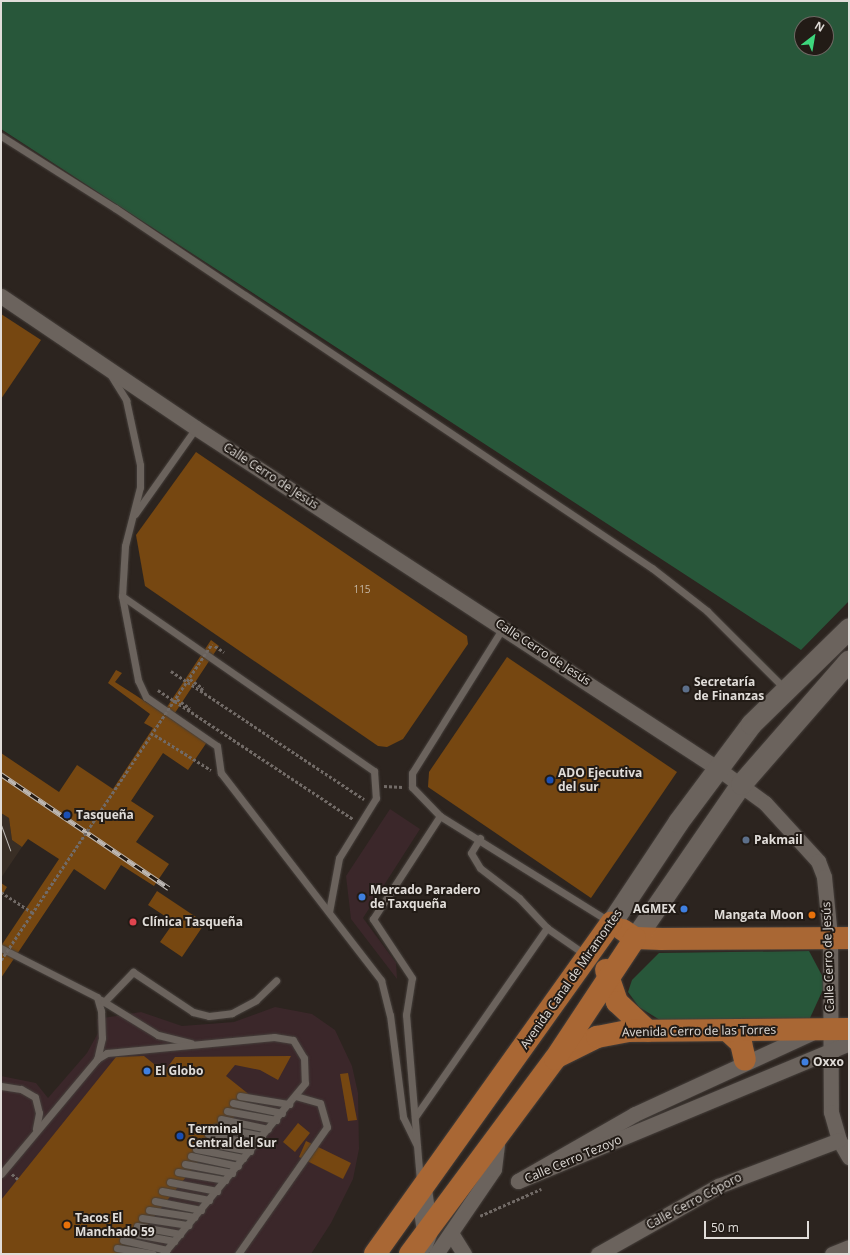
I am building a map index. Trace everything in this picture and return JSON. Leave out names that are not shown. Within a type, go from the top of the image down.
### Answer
[{"type":"main road","name":"Avenida Canal de Miramontes","points":[[375,1254],[588,956],[717,768],[784,688],[849,628]]},
{"type":"main road","points":[[849,640],[824,665],[822,674],[826,685],[836,690],[849,681]]},
{"type":"main road","points":[[410,1254],[554,1059],[741,784],[849,660]]},
{"type":"main road","points":[[648,1031],[623,1010],[608,980],[605,958],[611,923],[635,938],[843,936]]},
{"type":"main road","name":"Avenida Cerro de las Torres","points":[[554,1059],[610,1033],[648,1031],[833,1029]]},
{"type":"main road","points":[[728,1031],[741,1043],[745,1060]]},
{"type":"main road","points":[[418,1254],[427,1231],[421,1188]]},
{"type":"street","name":"Calle Cerro de Jesús","points":[[1,296],[196,428],[504,626],[741,784],[765,803],[818,861],[843,936],[833,1029],[831,1112],[839,1140],[849,1157]]},
{"type":"street","name":"Calle Cerro Tezoyo","points":[[833,1029],[745,1060],[635,1114],[518,1181],[849,1043]]},
{"type":"street","points":[[436,1254],[494,1169],[499,1134]]},
{"type":"street","name":"Calle Cerro Cóporo","points":[[598,1254],[718,1186],[839,1140]]},
{"type":"street","points":[[450,1233],[464,1254]]},
{"type":"street","points":[[832,1254],[849,1247]]},
{"type":"lane","points":[[1,136],[115,208],[652,568],[707,611],[784,688]]},
{"type":"lane","points":[[104,366],[126,400],[138,445],[140,487],[125,546],[122,596],[131,654],[146,697],[217,746],[221,773],[381,980],[390,1015],[403,1117],[417,1146]]},
{"type":"lane","points":[[132,518],[196,428]]},
{"type":"lane","points":[[122,596],[374,771],[376,798],[339,858],[329,912]]},
{"type":"lane","points":[[504,626],[412,773],[412,787],[440,816],[480,838],[611,923]]},
{"type":"lane","points":[[421,1188],[406,1015],[412,978],[373,919],[440,816]]},
{"type":"lane","points":[[480,838],[471,853],[480,868],[519,898],[547,928],[588,956]]},
{"type":"lane","points":[[415,1117],[547,928]]},
{"type":"lane","points":[[1,948],[97,997],[158,1035],[199,1045]]},
{"type":"lane","points":[[104,1002],[133,972],[193,1012],[209,1016],[232,1013],[256,1000],[276,981]]},
{"type":"lane","points":[[1,1174],[36,1130],[97,1059],[102,1038],[97,997]]},
{"type":"lane","points":[[97,1059],[122,1049],[199,1045],[274,1037],[293,1040],[301,1048],[306,1071],[305,1083],[296,1096],[165,1252],[123,1240]]},
{"type":"lane","points":[[1,1086],[21,1089],[35,1097],[39,1113],[36,1130]]},
{"type":"lane","points":[[240,1096],[289,1104]]},
{"type":"lane","points":[[238,1254],[327,1127],[320,1103],[296,1096]]},
{"type":"lane","points":[[233,1103],[282,1113]]},
{"type":"lane","points":[[227,1111],[276,1120]]},
{"type":"lane","points":[[221,1119],[268,1128]]},
{"type":"lane","points":[[216,1127],[262,1136]]},
{"type":"lane","points":[[208,1134],[256,1144]]},
{"type":"lane","points":[[202,1142],[250,1151]]},
{"type":"lane","points":[[196,1149],[243,1158]]},
{"type":"lane","points":[[191,1156],[238,1166]]},
{"type":"lane","points":[[185,1164],[232,1173]]},
{"type":"lane","points":[[178,1172],[226,1180]]},
{"type":"lane","points":[[170,1182],[217,1191]]},
{"type":"lane","points":[[162,1191],[209,1200]]},
{"type":"lane","points":[[155,1201],[201,1210]]},
{"type":"lane","points":[[150,1210],[194,1217]]},
{"type":"lane","points":[[142,1218],[188,1225]]},
{"type":"lane","points":[[137,1226],[180,1234]]},
{"type":"lane","points":[[130,1233],[174,1241]]},
{"type":"lane","points":[[117,1248],[153,1254]]},
{"type":"path","points":[[1,960],[155,734],[212,644],[219,649]]},
{"type":"path","points":[[171,671],[372,805]]},
{"type":"path","points":[[190,679],[203,688],[201,691]]},
{"type":"path","points":[[158,690],[360,824]]},
{"type":"path","points":[[178,699],[190,708],[188,711]]},
{"type":"path","points":[[155,734],[201,766]]},
{"type":"path","points":[[1,892],[34,913]]},
{"type":"shaded area","name":"Mercado Paradero de Taxqueña","points":[[390,809],[420,829],[363,918],[396,963],[397,979],[351,919],[346,876]]},
{"type":"shaded area","points":[[1,813],[9,818],[12,840],[22,847],[1,878]]},
{"type":"shaded area","name":"Terminal Central del Sur","points":[[275,1007],[312,1014],[335,1030],[352,1066],[358,1093],[359,1149],[353,1179],[331,1223],[311,1254],[1,1254],[1,1076],[36,1083],[48,1098],[87,1053],[98,1033],[97,1019],[141,1012],[182,1026],[234,1022]]},
{"type":"green space","points":[[1,1],[849,1],[849,601],[801,650],[1,129]]},
{"type":"green space","points":[[809,951],[826,983],[810,1018],[660,1020],[639,1007],[628,992],[632,980],[659,953]]},
{"type":"building","points":[[1,314],[41,340],[1,399]]},
{"type":"building","points":[[196,452],[467,636],[468,644],[403,739],[387,747],[378,746],[145,586],[136,535]]},
{"type":"building","points":[[211,640],[219,646],[171,719],[207,742],[188,770],[163,753],[131,801],[154,816],[136,842],[169,864],[154,886],[121,865],[105,890],[74,869],[1,978],[1,946],[59,859],[28,839],[22,847],[12,840],[9,818],[1,813],[1,753],[59,792],[77,765],[113,789],[153,728],[144,723],[150,714],[108,683],[116,670],[122,673],[115,682],[163,713]]},
{"type":"building","name":"ADO Ejecutiva del sur","points":[[507,657],[677,772],[591,898],[428,787],[429,772]]},
{"type":"building","points":[[1,883],[7,887],[1,897]]},
{"type":"building","points":[[157,891],[205,923],[182,957],[160,942],[174,922],[148,905]]},
{"type":"building","points":[[144,1056],[164,1072],[175,1057],[291,1056],[278,1080],[260,1070],[235,1065],[226,1076],[251,1096],[124,1254],[1,1254],[1,1200],[116,1057]]},
{"type":"building","points":[[348,1073],[357,1120],[348,1121],[340,1074]]},
{"type":"building","points":[[298,1123],[310,1133],[295,1152],[283,1142]]},
{"type":"building","points":[[306,1141],[351,1163],[343,1179],[299,1157]]},
{"type":"tram line","points":[[1,825],[10,850]]},
{"type":"railway","points":[[1,774],[169,888]]},
{"type":"place","name":"Secretaría de Finanzas","points":[[686,689]]},
{"type":"place","name":"ADO Ejecutiva del sur","points":[[550,780]]},
{"type":"place","name":"Tasqueña","points":[[67,815]]},
{"type":"place","name":"Pakmail","points":[[746,840]]},
{"type":"place","name":"Mercado Paradero de Taxqueña","points":[[362,897]]},
{"type":"place","name":"AGMEX","points":[[684,909]]},
{"type":"place","name":"Mangata Moon","points":[[812,915]]},
{"type":"place","name":"Clínica Tasqueña","points":[[133,922]]},
{"type":"place","name":"Oxxo","points":[[805,1062]]},
{"type":"place","name":"El Globo","points":[[147,1071]]},
{"type":"place","name":"Terminal Central del Sur","points":[[180,1136]]},
{"type":"place","name":"Tacos El Manchado 59","points":[[67,1225]]}]
